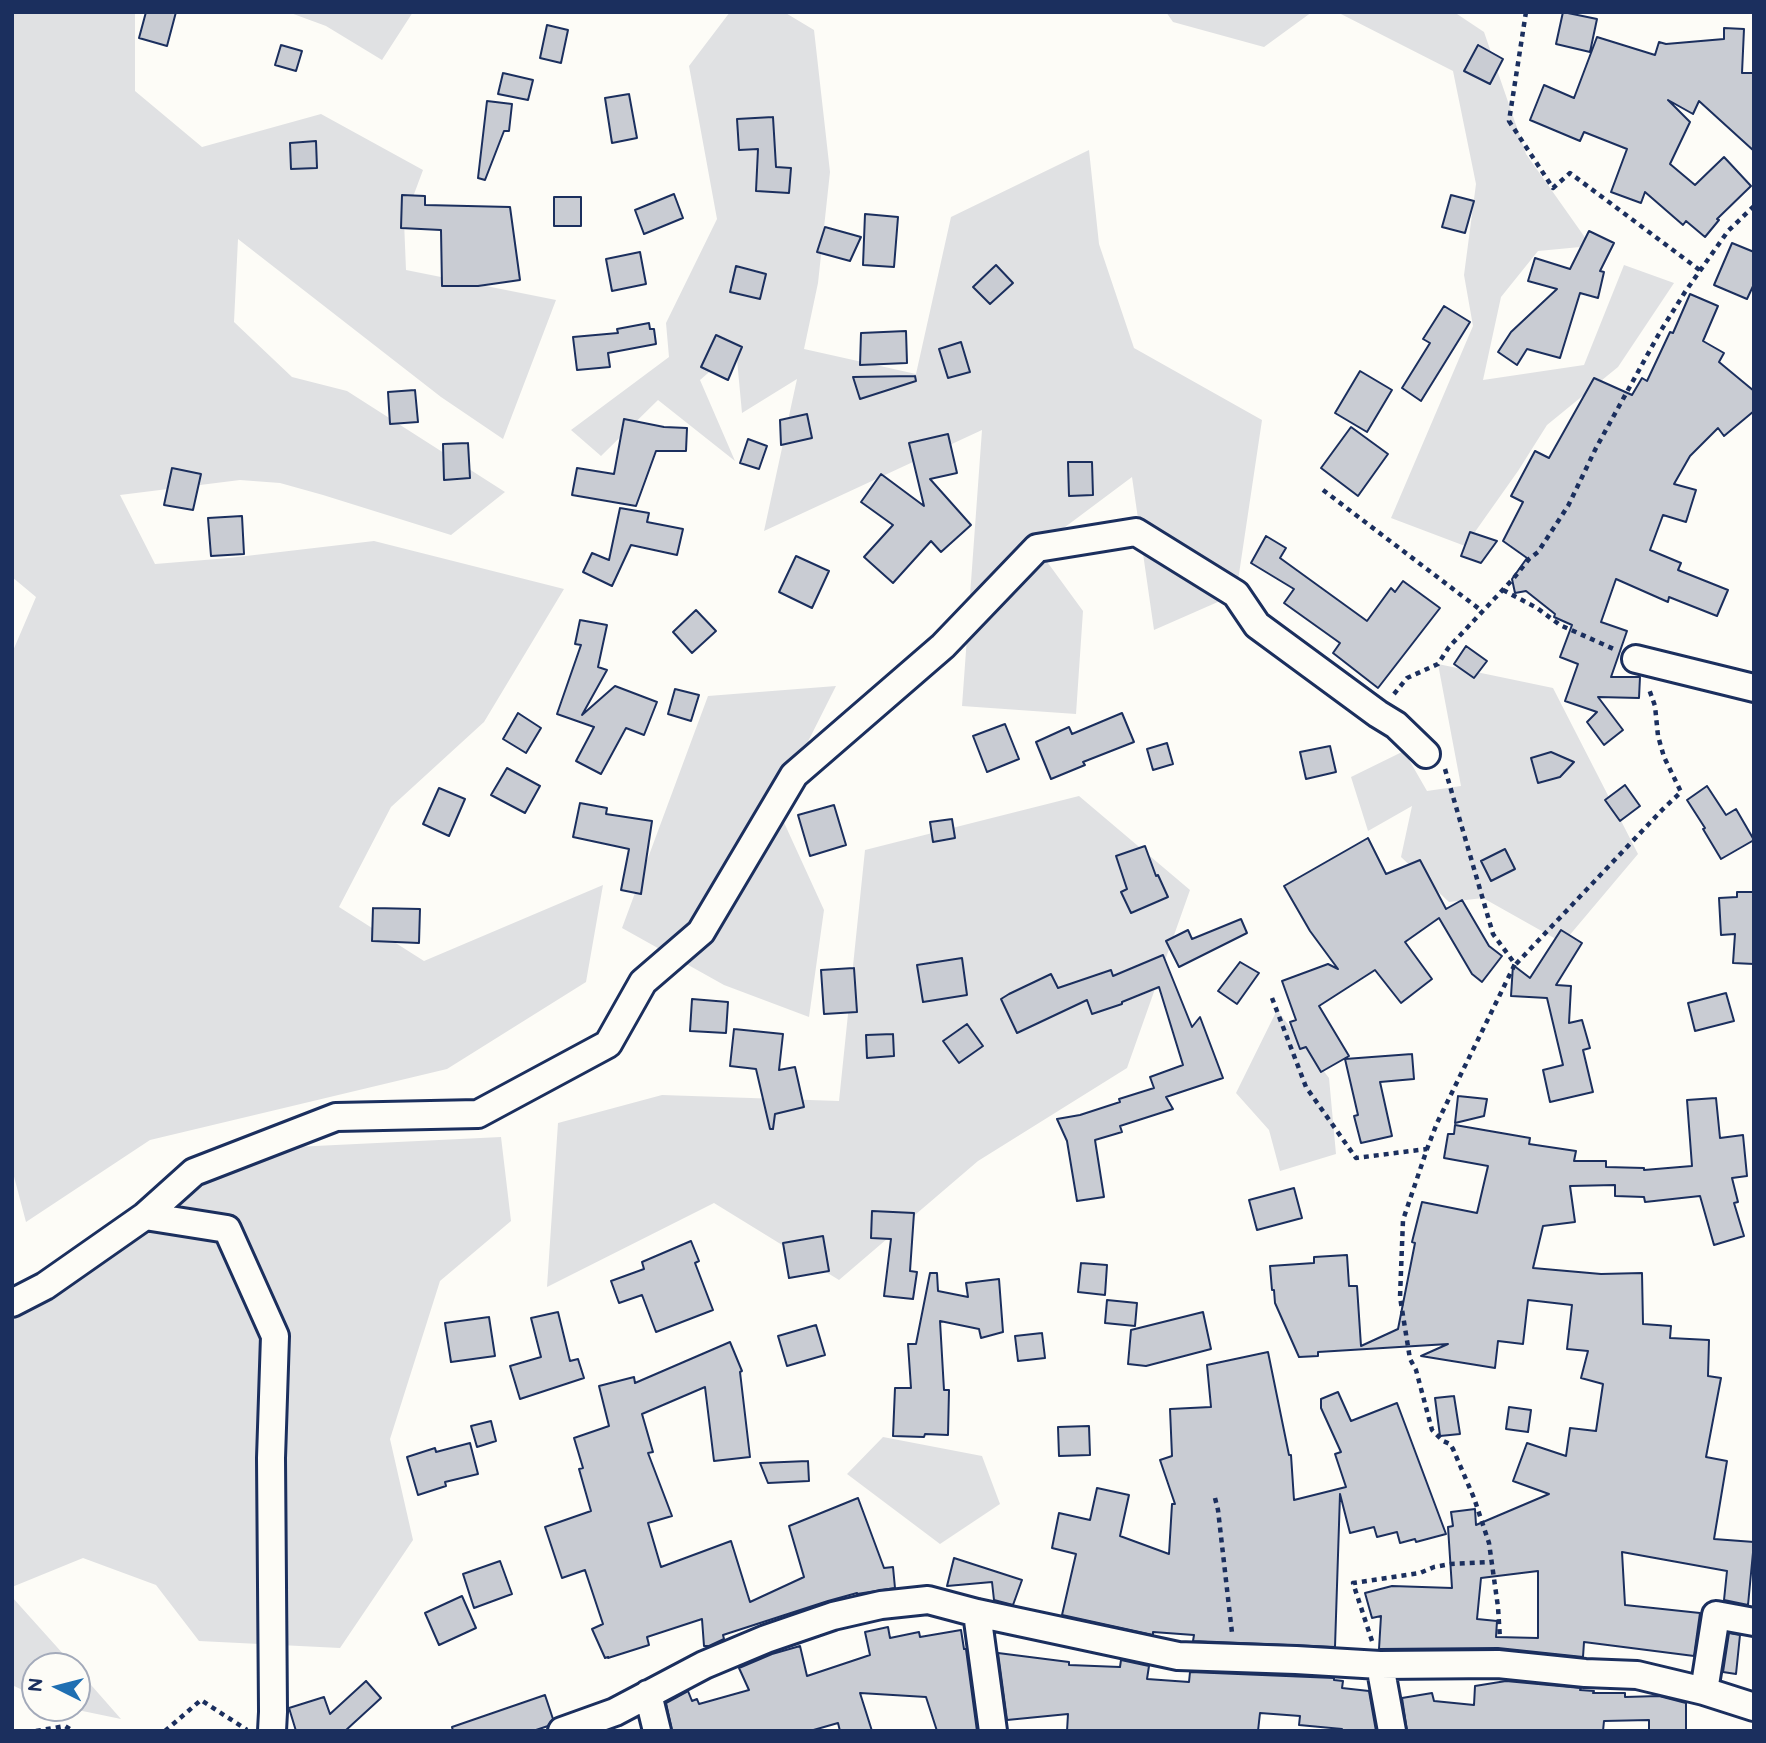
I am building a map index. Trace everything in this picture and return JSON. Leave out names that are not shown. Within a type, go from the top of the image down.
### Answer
[{"type":"street","points":[[12,1303],[45,1286],[145,1216],[194,1172],[336,1117],[478,1114],[608,1044],[643,982],[701,932],[794,775],[943,646],[1037,548],[1136,532],[1236,594],[1256,625],[1396,725],[1426,754]]},
{"type":"street","points":[[1636,659],[1754,688]]},
{"type":"street","points":[[145,1216],[228,1229],[275,1336],[271,1458],[272,1731]]},
{"type":"street","points":[[562,1731],[614,1721],[648,1694],[716,1659],[766,1639],[833,1616],[881,1605],[929,1601],[977,1614],[1178,1656],[1380,1665],[1498,1664],[1585,1673],[1637,1675],[1704,1691],[1754,1707]]},
{"type":"street","points":[[977,1614],[993,1731]]},
{"type":"street","points":[[1704,1691],[1716,1615],[1754,1622]]},
{"type":"street","points":[[1380,1665],[1392,1731]]},
{"type":"street","points":[[648,1694],[657,1731]]},
{"type":"path","points":[[1525,12],[1509,121],[1553,188],[1570,173],[1701,271]]},
{"type":"path","points":[[1378,714],[1407,678],[1438,664],[1449,647],[1538,552],[1568,506],[1596,448],[1660,332],[1728,231],[1754,206]]},
{"type":"path","points":[[1323,490],[1482,611]]},
{"type":"path","points":[[1498,1664],[1500,1632],[1489,1543],[1453,1449],[1432,1430],[1416,1370],[1410,1359],[1400,1297],[1404,1220],[1437,1123],[1515,964],[1681,792],[1664,757],[1658,736],[1655,706],[1636,659],[1560,625],[1503,590]]},
{"type":"path","points":[[1426,754],[1444,765],[1493,934],[1515,964]]},
{"type":"path","points":[[1272,998],[1306,1087],[1356,1158],[1427,1149]]},
{"type":"path","points":[[1215,1498],[1234,1658]]},
{"type":"path","points":[[1380,1665],[1353,1583],[1419,1573],[1451,1564],[1492,1562]]},
{"type":"path","points":[[166,1731],[201,1700],[247,1731]]},
{"type":"path","points":[[36,1731],[65,1726],[73,1731]]},
{"type":"shaded area","points":[[12,12],[135,12],[135,91],[202,147],[321,114],[423,170],[404,221],[406,270],[556,300],[503,439],[441,397],[238,239],[234,322],[292,377],[347,391],[505,492],[451,535],[280,483],[240,480],[120,495],[155,564],[374,541],[564,589],[484,722],[391,807],[339,907],[424,961],[603,885],[586,982],[447,1069],[150,1140],[26,1222],[12,1169],[12,653],[36,597],[12,577]]},
{"type":"shaded area","points":[[288,12],[413,12],[382,60],[326,26]]},
{"type":"shaded area","points":[[730,12],[784,12],[814,30],[830,172],[818,283],[804,349],[916,374],[951,217],[1089,150],[1099,244],[1134,348],[1262,420],[1236,594],[1154,630],[1132,477],[1037,548],[1083,611],[1076,714],[962,706],[982,430],[764,531],[797,379],[742,413],[736,349],[700,380],[735,461],[658,400],[601,456],[571,430],[669,357],[666,323],[717,219],[689,66]]},
{"type":"shaded area","points":[[1166,12],[1312,12],[1264,47],[1173,22]]},
{"type":"shaded area","points":[[1337,12],[1454,12],[1484,32],[1526,154],[1591,246],[1538,251],[1501,297],[1483,380],[1584,365],[1624,265],[1674,283],[1618,367],[1547,425],[1465,546],[1391,518],[1473,326],[1464,275],[1476,184],[1453,71]]},
{"type":"shaded area","points":[[1438,664],[1553,688],[1638,854],[1563,943],[1483,898],[1449,902],[1401,857],[1412,806],[1368,831],[1351,777],[1404,751],[1427,791],[1461,786]]},
{"type":"shaded area","points":[[836,686],[776,805],[824,910],[809,1017],[724,985],[622,928],[708,696]]},
{"type":"shaded area","points":[[1079,796],[1190,890],[1127,1068],[978,1161],[839,1280],[714,1203],[547,1287],[558,1123],[662,1095],[839,1101],[865,850]]},
{"type":"shaded area","points":[[1277,1010],[1329,1078],[1336,1154],[1280,1171],[1269,1130],[1236,1093]]},
{"type":"shaded area","points":[[501,1137],[511,1221],[440,1281],[390,1439],[413,1540],[340,1648],[199,1641],[156,1585],[83,1558],[12,1587],[12,1320],[46,1302],[253,1149]]},
{"type":"shaded area","points":[[883,1437],[982,1456],[1000,1504],[940,1544],[847,1474]]},
{"type":"shaded area","points":[[12,1597],[61,1652],[21,1652],[21,1689],[12,1685]]},
{"type":"shaded area","points":[[91,1685],[121,1719],[91,1713]]},
{"type":"building","points":[[146,12],[176,12],[167,46],[139,38]]},
{"type":"building","points":[[1563,12],[1597,19],[1590,52],[1556,44]]},
{"type":"building","points":[[547,25],[568,30],[561,63],[540,58]]},
{"type":"building","points":[[1724,28],[1744,29],[1742,73],[1754,73],[1754,151],[1699,101],[1693,114],[1668,100],[1690,122],[1670,164],[1695,185],[1724,157],[1751,186],[1717,219],[1719,220],[1705,237],[1686,221],[1683,225],[1645,192],[1641,203],[1611,192],[1627,149],[1584,132],[1580,141],[1530,120],[1544,85],[1574,98],[1597,37],[1655,55],[1659,42],[1666,44],[1724,39]]},
{"type":"building","points":[[281,45],[302,51],[296,71],[275,65]]},
{"type":"building","points":[[1478,45],[1503,59],[1490,84],[1464,71]]},
{"type":"building","points":[[503,73],[533,80],[528,100],[498,94]]},
{"type":"building","points":[[629,94],[637,138],[612,143],[605,98]]},
{"type":"building","points":[[487,101],[512,104],[509,131],[504,131],[485,180],[478,178]]},
{"type":"building","points":[[773,117],[776,167],[791,168],[789,193],[756,191],[758,149],[739,150],[737,119]]},
{"type":"building","points":[[316,141],[317,168],[291,169],[290,143]]},
{"type":"building","points":[[674,194],[683,218],[644,234],[635,210]]},
{"type":"building","points":[[402,195],[425,196],[425,205],[510,207],[520,280],[478,286],[442,286],[441,230],[401,228]]},
{"type":"building","points":[[1451,195],[1474,201],[1465,233],[1442,227]]},
{"type":"building","points":[[554,197],[581,197],[581,226],[554,226]]},
{"type":"building","points":[[865,214],[898,217],[894,267],[863,265]]},
{"type":"building","points":[[825,227],[861,237],[850,261],[817,252]]},
{"type":"building","points":[[1589,231],[1614,243],[1600,271],[1604,272],[1598,298],[1580,293],[1560,358],[1527,349],[1517,365],[1498,352],[1511,332],[1557,289],[1528,281],[1535,258],[1570,269]]},
{"type":"building","points":[[1732,243],[1754,252],[1754,284],[1747,299],[1714,285]]},
{"type":"building","points":[[640,252],[646,284],[612,291],[606,259]]},
{"type":"building","points":[[996,265],[1013,283],[990,304],[973,287]]},
{"type":"building","points":[[736,266],[766,274],[760,299],[730,292]]},
{"type":"building","points":[[1690,294],[1718,306],[1703,341],[1724,353],[1719,362],[1754,391],[1754,411],[1724,436],[1718,428],[1690,456],[1674,484],[1696,490],[1686,522],[1663,515],[1650,550],[1681,563],[1678,570],[1728,590],[1717,616],[1669,597],[1668,602],[1616,579],[1601,622],[1627,631],[1611,677],[1640,677],[1639,698],[1598,697],[1623,730],[1604,745],[1587,722],[1597,712],[1565,701],[1578,664],[1560,657],[1572,625],[1554,617],[1555,614],[1526,591],[1515,593],[1512,579],[1527,558],[1503,541],[1523,502],[1511,496],[1535,451],[1549,458],[1594,378],[1632,395],[1642,378],[1647,381]]},
{"type":"building","points":[[1444,306],[1470,322],[1421,401],[1402,388],[1430,343],[1423,339]]},
{"type":"building","points":[[649,323],[650,329],[654,329],[656,344],[608,353],[610,367],[577,370],[573,337],[618,333],[617,329]]},
{"type":"building","points":[[906,331],[907,363],[860,365],[861,333]]},
{"type":"building","points":[[716,335],[742,347],[728,380],[701,367]]},
{"type":"building","points":[[961,342],[970,372],[948,378],[939,349]]},
{"type":"building","points":[[1360,371],[1392,390],[1367,432],[1335,413]]},
{"type":"building","points":[[915,376],[916,381],[860,399],[853,377]]},
{"type":"building","points":[[415,390],[418,422],[390,424],[388,392]]},
{"type":"building","points":[[807,414],[812,438],[781,445],[780,420]]},
{"type":"building","points":[[624,419],[664,427],[687,428],[686,451],[656,451],[636,506],[572,495],[577,468],[614,474]]},
{"type":"building","points":[[1351,427],[1388,454],[1358,496],[1321,468]]},
{"type":"building","points":[[948,434],[957,473],[930,479],[971,525],[941,552],[931,541],[893,583],[864,557],[893,525],[861,502],[881,474],[924,506],[909,443]]},
{"type":"building","points":[[748,439],[767,446],[759,469],[740,463]]},
{"type":"building","points":[[468,443],[470,478],[444,480],[443,444]]},
{"type":"building","points":[[1068,462],[1092,462],[1093,495],[1069,496]]},
{"type":"building","points":[[172,468],[201,474],[193,510],[164,505]]},
{"type":"building","points":[[620,508],[649,513],[647,522],[683,529],[677,555],[631,545],[612,586],[583,572],[592,553],[609,560]]},
{"type":"building","points":[[242,516],[244,554],[211,556],[208,518]]},
{"type":"building","points":[[1470,532],[1497,541],[1481,563],[1461,556]]},
{"type":"building","points":[[1266,536],[1286,548],[1280,558],[1367,621],[1391,588],[1395,592],[1403,581],[1440,608],[1378,688],[1333,653],[1340,643],[1284,603],[1294,589],[1251,563]]},
{"type":"building","points":[[796,556],[829,571],[812,608],[779,592]]},
{"type":"building","points":[[696,610],[716,631],[692,653],[673,632]]},
{"type":"building","points":[[580,620],[607,625],[598,667],[607,670],[582,715],[615,686],[657,702],[644,735],[626,728],[601,774],[576,761],[594,727],[557,714],[581,645],[575,644]]},
{"type":"building","points":[[1466,646],[1487,661],[1474,678],[1454,664]]},
{"type":"building","points":[[675,689],[699,695],[691,721],[668,714]]},
{"type":"building","points":[[518,713],[541,728],[526,753],[503,739]]},
{"type":"building","points":[[1122,713],[1134,742],[1083,762],[1085,765],[1051,779],[1036,742],[1069,727],[1072,734]]},
{"type":"building","points":[[1005,724],[1019,759],[987,772],[973,736]]},
{"type":"building","points":[[1167,743],[1173,764],[1153,770],[1147,749]]},
{"type":"building","points":[[1330,746],[1336,772],[1306,779],[1300,752]]},
{"type":"building","points":[[1551,752],[1574,762],[1560,777],[1538,783],[1531,758]]},
{"type":"building","points":[[507,768],[540,786],[525,813],[491,795]]},
{"type":"building","points":[[1625,785],[1640,806],[1620,821],[1605,800]]},
{"type":"building","points":[[1707,786],[1726,815],[1736,809],[1754,840],[1721,859],[1687,800]]},
{"type":"building","points":[[439,788],[465,799],[449,836],[423,824]]},
{"type":"building","points":[[580,803],[607,808],[606,814],[652,821],[641,894],[621,890],[629,849],[573,837]]},
{"type":"building","points":[[834,805],[846,845],[810,856],[798,815]]},
{"type":"building","points":[[952,819],[955,838],[933,842],[930,822]]},
{"type":"building","points":[[1368,838],[1386,874],[1420,860],[1446,909],[1462,900],[1489,946],[1502,956],[1482,982],[1472,974],[1439,918],[1405,942],[1432,979],[1401,1003],[1375,970],[1319,1006],[1349,1056],[1321,1072],[1306,1047],[1300,1049],[1290,1022],[1296,1020],[1282,981],[1328,964],[1338,969],[1310,931],[1284,886]]},
{"type":"building","points":[[1145,846],[1156,876],[1158,875],[1168,897],[1131,913],[1121,892],[1127,889],[1116,856]]},
{"type":"building","points":[[1505,849],[1515,869],[1491,881],[1481,861]]},
{"type":"building","points":[[1737,892],[1754,892],[1754,964],[1733,963],[1735,934],[1721,935],[1719,898],[1737,897]]},
{"type":"building","points":[[373,908],[420,909],[419,943],[372,941]]},
{"type":"building","points":[[1241,919],[1247,933],[1179,967],[1166,941],[1188,930],[1192,939]]},
{"type":"building","points":[[1561,930],[1582,943],[1556,985],[1571,986],[1569,1023],[1582,1020],[1590,1048],[1583,1050],[1593,1092],[1550,1102],[1543,1070],[1563,1065],[1547,998],[1511,996],[1513,965],[1530,978]]},
{"type":"building","points":[[1163,955],[1192,1027],[1200,1017],[1223,1078],[1166,1097],[1173,1109],[1120,1126],[1122,1132],[1095,1140],[1104,1197],[1077,1201],[1067,1141],[1057,1119],[1080,1115],[1154,1088],[1150,1077],[1183,1065],[1159,987],[1092,1014],[1087,1000],[1017,1033],[1001,999],[1051,974],[1058,988],[1111,970],[1113,976]]},
{"type":"building","points":[[962,958],[967,995],[923,1002],[917,965]]},
{"type":"building","points":[[1240,962],[1259,973],[1237,1004],[1218,991]]},
{"type":"building","points":[[854,968],[857,1012],[824,1014],[821,970]]},
{"type":"building","points":[[1726,993],[1734,1021],[1695,1031],[1688,1003]]},
{"type":"building","points":[[692,999],[728,1002],[726,1033],[690,1031]]},
{"type":"building","points":[[967,1024],[983,1046],[959,1063],[943,1041]]},
{"type":"building","points":[[734,1029],[783,1034],[779,1070],[795,1067],[804,1107],[775,1114],[773,1129],[770,1129],[756,1069],[730,1066]]},
{"type":"building","points":[[893,1034],[894,1056],[867,1058],[866,1035]]},
{"type":"building","points":[[1412,1054],[1414,1079],[1380,1082],[1392,1136],[1361,1143],[1354,1116],[1358,1115],[1345,1059]]},
{"type":"building","points":[[1458,1096],[1487,1099],[1484,1116],[1455,1123]]},
{"type":"building","points":[[1716,1098],[1720,1138],[1743,1135],[1747,1176],[1732,1178],[1738,1202],[1734,1203],[1744,1236],[1714,1245],[1700,1196],[1645,1202],[1644,1197],[1615,1196],[1615,1185],[1570,1186],[1575,1222],[1543,1226],[1533,1268],[1601,1274],[1642,1273],[1643,1324],[1671,1326],[1670,1338],[1709,1340],[1708,1376],[1721,1378],[1706,1457],[1727,1461],[1714,1539],[1754,1542],[1748,1605],[1724,1600],[1727,1571],[1622,1552],[1625,1605],[1700,1613],[1694,1656],[1584,1642],[1583,1657],[1498,1648],[1379,1649],[1381,1616],[1372,1618],[1365,1593],[1392,1586],[1452,1588],[1448,1527],[1453,1526],[1451,1512],[1475,1509],[1476,1525],[1549,1494],[1513,1481],[1527,1443],[1566,1456],[1570,1428],[1596,1431],[1603,1384],[1581,1378],[1588,1351],[1567,1349],[1572,1305],[1528,1300],[1523,1344],[1498,1341],[1495,1368],[1421,1356],[1448,1344],[1318,1352],[1318,1356],[1299,1357],[1275,1303],[1270,1266],[1314,1263],[1314,1257],[1347,1255],[1349,1286],[1357,1286],[1361,1346],[1398,1329],[1415,1243],[1412,1242],[1422,1202],[1477,1213],[1488,1166],[1444,1158],[1448,1134],[1454,1134],[1455,1125],[1530,1138],[1529,1144],[1576,1151],[1574,1161],[1606,1161],[1606,1167],[1644,1170],[1692,1166],[1687,1100]],"holes":[[[1538,1571],[1538,1638],[1496,1637],[1497,1621],[1477,1619],[1481,1578]]]},
{"type":"building","points":[[1294,1188],[1302,1218],[1257,1230],[1249,1200]]},
{"type":"building","points":[[872,1211],[914,1213],[910,1271],[917,1272],[913,1299],[884,1296],[891,1239],[871,1238]]},
{"type":"building","points":[[823,1236],[829,1271],[789,1278],[783,1243]]},
{"type":"building","points":[[691,1241],[699,1261],[695,1263],[713,1310],[656,1332],[642,1295],[619,1303],[611,1281],[644,1269],[642,1262]]},
{"type":"building","points":[[1081,1263],[1107,1265],[1105,1295],[1078,1292]]},
{"type":"building","points":[[930,1273],[937,1273],[938,1291],[968,1297],[966,1283],[999,1279],[1003,1332],[981,1338],[979,1329],[940,1321],[944,1390],[949,1390],[948,1435],[893,1436],[895,1388],[911,1388],[908,1344],[916,1344]]},
{"type":"building","points":[[1107,1300],[1137,1303],[1135,1326],[1105,1323]]},
{"type":"building","points":[[558,1312],[570,1361],[578,1359],[584,1378],[520,1399],[510,1366],[541,1357],[531,1318]]},
{"type":"building","points":[[1203,1312],[1211,1349],[1146,1366],[1128,1364],[1131,1330]]},
{"type":"building","points":[[489,1317],[495,1356],[451,1362],[445,1323]]},
{"type":"building","points":[[816,1325],[825,1355],[787,1366],[778,1336]]},
{"type":"building","points":[[1042,1333],[1045,1358],[1018,1361],[1015,1336]]},
{"type":"building","points":[[730,1342],[742,1371],[750,1457],[714,1461],[705,1387],[642,1414],[653,1452],[648,1453],[672,1516],[648,1523],[661,1567],[731,1541],[750,1602],[804,1577],[789,1526],[858,1498],[884,1568],[893,1567],[895,1588],[857,1593],[828,1601],[723,1635],[724,1639],[709,1646],[704,1646],[702,1619],[647,1637],[649,1645],[605,1658],[592,1629],[603,1624],[585,1570],[562,1578],[545,1527],[591,1511],[579,1469],[583,1468],[574,1438],[609,1426],[599,1386],[634,1377],[635,1383]]},
{"type":"building","points":[[1268,1352],[1291,1455],[1294,1500],[1346,1487],[1335,1454],[1341,1452],[1321,1408],[1321,1399],[1338,1392],[1351,1421],[1397,1403],[1446,1534],[1400,1543],[1397,1532],[1377,1537],[1374,1527],[1350,1533],[1340,1494],[1335,1647],[1193,1641],[1194,1635],[1153,1632],[1153,1635],[1062,1615],[1076,1554],[1052,1548],[1059,1513],[1090,1520],[1097,1488],[1129,1495],[1120,1536],[1169,1554],[1172,1504],[1175,1504],[1160,1460],[1172,1456],[1170,1409],[1211,1407],[1207,1365]]},
{"type":"building","points":[[1454,1396],[1460,1434],[1440,1436],[1435,1398]]},
{"type":"building","points":[[1509,1407],[1531,1410],[1528,1432],[1506,1429]]},
{"type":"building","points":[[491,1421],[496,1441],[477,1447],[471,1426]]},
{"type":"building","points":[[1089,1426],[1090,1455],[1059,1456],[1058,1427]]},
{"type":"building","points":[[470,1443],[478,1474],[445,1482],[446,1486],[418,1495],[407,1457],[435,1448],[436,1452]]},
{"type":"building","points":[[808,1461],[809,1481],[768,1483],[760,1463]]},
{"type":"building","points":[[954,1558],[1022,1580],[1013,1605],[994,1600],[992,1582],[947,1586]]},
{"type":"building","points":[[500,1561],[512,1594],[474,1608],[463,1574]]},
{"type":"building","points":[[462,1596],[476,1628],[439,1645],[425,1613]]},
{"type":"building","points":[[888,1627],[890,1638],[919,1632],[920,1637],[961,1630],[977,1731],[937,1731],[926,1697],[860,1693],[872,1731],[840,1731],[838,1723],[810,1731],[672,1731],[666,1703],[688,1691],[692,1701],[697,1699],[699,1704],[749,1690],[739,1668],[800,1646],[807,1676],[870,1655],[865,1632]]},
{"type":"building","points":[[1729,1633],[1740,1635],[1736,1674],[1723,1672]]},
{"type":"building","points":[[998,1653],[1069,1662],[1069,1665],[1120,1667],[1121,1660],[1149,1666],[1147,1679],[1189,1682],[1190,1672],[1334,1678],[1343,1681],[1342,1688],[1369,1691],[1376,1731],[1343,1731],[1299,1725],[1300,1716],[1260,1713],[1258,1731],[1067,1731],[1068,1714],[1007,1720]]},
{"type":"building","points":[[366,1681],[381,1698],[345,1731],[296,1731],[289,1708],[324,1697],[330,1714]]},
{"type":"building","points":[[1506,1681],[1581,1688],[1580,1690],[1594,1691],[1593,1693],[1625,1693],[1625,1697],[1659,1696],[1686,1703],[1686,1731],[1649,1731],[1649,1720],[1604,1721],[1603,1731],[1407,1731],[1402,1698],[1432,1693],[1434,1701],[1474,1705],[1475,1686]]},
{"type":"building","points":[[545,1695],[553,1719],[548,1726],[533,1731],[453,1731],[452,1727]]}]
